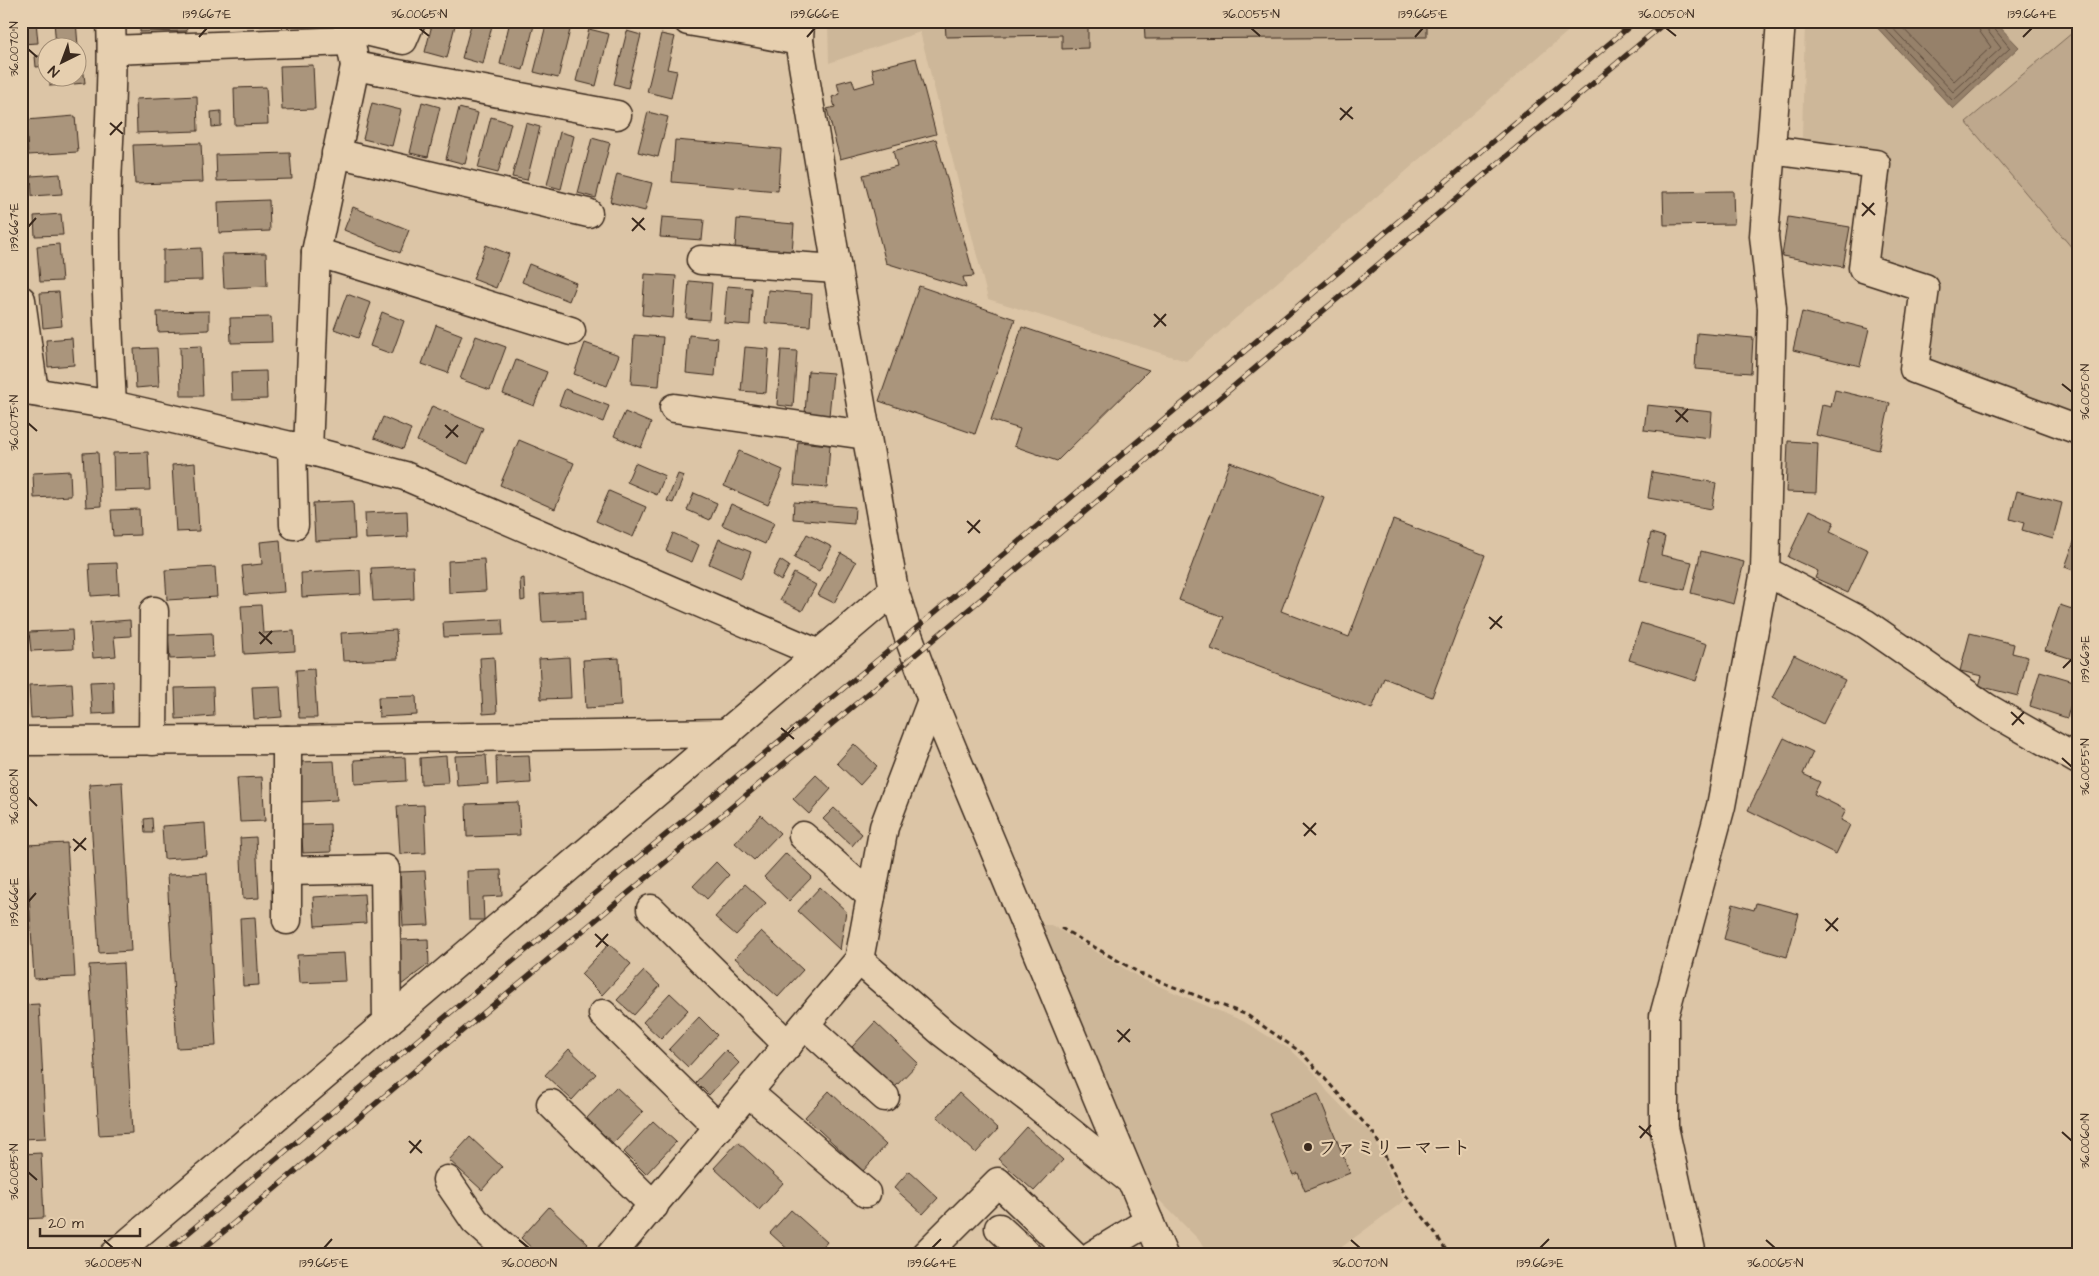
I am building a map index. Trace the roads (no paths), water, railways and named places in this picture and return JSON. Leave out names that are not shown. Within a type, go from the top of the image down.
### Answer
[{"type":"street","points":[[111,21],[112,50],[106,219],[112,405]]},
{"type":"street","points":[[112,50],[350,39],[403,40],[411,21]]},
{"type":"street","points":[[688,21],[753,32],[797,28],[837,269],[894,590],[932,700],[1163,1255]]},
{"type":"street","points":[[1692,1255],[1664,1127],[1664,1016],[1721,806],[1765,571],[1772,308],[1764,236],[1781,21]]},
{"type":"street","points":[[350,39],[617,115]]},
{"type":"street","points":[[294,525],[316,252],[336,154],[350,39]]},
{"type":"street","points":[[1772,150],[1876,164],[1863,268],[1925,288],[1914,369],[2078,430]]},
{"type":"street","points":[[336,154],[588,213]]},
{"type":"street","points":[[316,252],[571,331]]},
{"type":"street","points":[[700,260],[837,269]]},
{"type":"street","points":[[21,300],[28,391],[112,405],[300,448],[405,476],[819,654]]},
{"type":"street","points":[[674,408],[866,435]]},
{"type":"street","points":[[1765,571],[1866,624],[1987,708],[2078,760]]},
{"type":"street","points":[[114,1255],[894,590]]},
{"type":"street","points":[[153,741],[154,611]]},
{"type":"street","points":[[611,1255],[859,960],[884,827],[932,700]]},
{"type":"street","points":[[21,741],[287,740],[728,733]]},
{"type":"street","points":[[287,740],[287,920]]},
{"type":"street","points":[[803,836],[870,896]]},
{"type":"street","points":[[287,870],[385,869],[388,1023]]},
{"type":"street","points":[[651,909],[788,1045]]},
{"type":"street","points":[[859,960],[943,1033],[1133,1182]]},
{"type":"street","points":[[602,1014],[719,1128]]},
{"type":"street","points":[[805,1025],[885,1097]]},
{"type":"street","points":[[748,1092],[866,1193]]},
{"type":"street","points":[[550,1104],[654,1206]]},
{"type":"street","points":[[447,1180],[475,1221],[513,1255]]},
{"type":"street","points":[[925,1255],[998,1182],[1074,1255]]},
{"type":"street","points":[[1093,1255],[1149,1221]]},
{"type":"street","points":[[999,1228],[1028,1255]]},
{"type":"water","points":[[1871,21],[1994,21],[2019,47],[1953,109]]},
{"type":"railway","points":[[162,1255],[445,1017],[908,635],[1636,21]]},
{"type":"railway","points":[[196,1255],[456,1036],[916,654],[1667,21]]},
{"type":"place","name":"ファミリーマート","points":[[1308,1147]]}]
